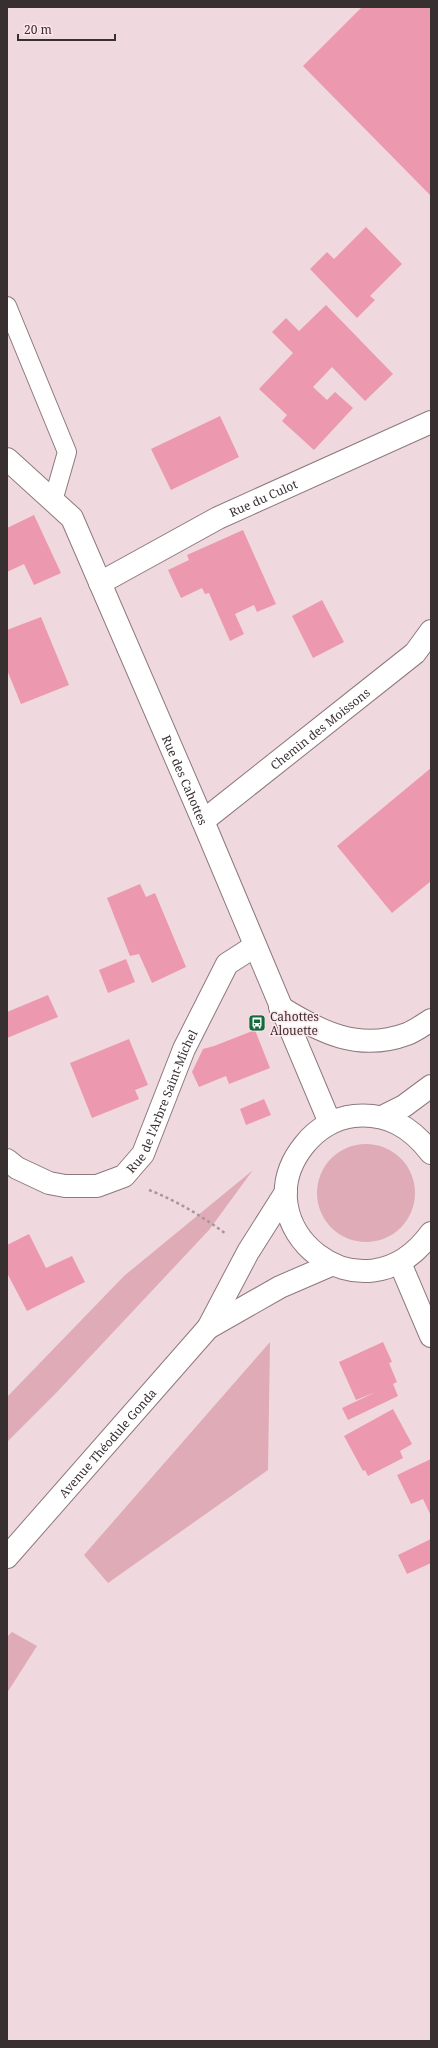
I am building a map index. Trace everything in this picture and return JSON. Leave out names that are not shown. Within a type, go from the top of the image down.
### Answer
[{"type":"street","name":"Rue du Culot","points":[[100,583],[218,518],[431,422]]},
{"type":"street","name":"Rue des Cahottes","points":[[7,459],[72,518],[203,820],[280,1007],[330,1123]]},
{"type":"street","name":"Chemin des Moissons","points":[[203,820],[415,653],[431,631]]},
{"type":"street","name":"Rue de l'Arbre Saint-Michel","points":[[7,1160],[17,1168],[49,1183],[65,1186],[97,1186],[124,1176],[143,1154],[184,1049],[227,964],[255,946]]},
{"type":"street","points":[[280,1007],[310,1025],[336,1036],[368,1042],[407,1034],[431,1020]]},
{"type":"street","points":[[382,1117],[404,1106],[431,1086]]},
{"type":"street","points":[[431,1153],[420,1139],[403,1125],[382,1117],[365,1115],[347,1117],[330,1123],[312,1136],[298,1152],[290,1171],[286,1192],[288,1210],[294,1227],[304,1242],[316,1255],[331,1265],[354,1271],[377,1271],[400,1263],[420,1248],[431,1233]]},
{"type":"street","name":"Avenue Théodule Gonda","points":[[7,1557],[208,1328],[248,1252],[286,1192]]},
{"type":"street","points":[[400,1263],[431,1336]]},
{"type":"street","name":"Avenue Théodule Gonda","points":[[208,1328],[280,1287],[331,1265]]},
{"type":"lane","points":[[7,306],[67,452],[53,501]]},
{"type":"path","points":[[124,1176],[140,1186],[171,1198],[206,1218],[248,1252]]},
{"type":"shaded area","points":[[366,1144],[385,1147],[401,1158],[412,1174],[415,1193],[412,1212],[401,1228],[385,1239],[366,1242],[347,1239],[331,1228],[320,1212],[317,1193],[320,1174],[331,1158],[347,1147]]},
{"type":"shaded area","points":[[253,1170],[209,1230],[57,1392],[7,1442],[7,1397],[124,1276]]},
{"type":"shaded area","points":[[270,1342],[268,1470],[108,1583],[84,1555]]},
{"type":"shaded area","points":[[12,1632],[37,1646],[7,1693],[7,1637]]},
{"type":"building","points":[[362,7],[431,7],[431,196],[303,66]]},
{"type":"building","points":[[366,227],[402,264],[370,296],[375,300],[357,318],[310,269],[327,252],[334,259]]},
{"type":"building","points":[[326,305],[393,374],[365,401],[332,367],[313,387],[327,400],[335,392],[353,408],[314,450],[282,421],[287,415],[259,389],[293,353],[272,332],[286,318],[299,331]]},
{"type":"building","points":[[220,416],[239,457],[171,490],[151,449]]},
{"type":"building","points":[[34,515],[61,573],[34,585],[24,564],[7,572],[7,528]]},
{"type":"building","points":[[243,530],[276,604],[257,612],[254,605],[235,614],[244,634],[230,641],[209,593],[205,594],[202,588],[181,598],[168,570],[189,560],[187,555]]},
{"type":"building","points":[[322,600],[344,642],[313,658],[292,616]]},
{"type":"building","points":[[41,617],[69,685],[21,704],[7,670],[7,630]]},
{"type":"building","points":[[431,768],[431,881],[392,913],[337,846]]},
{"type":"building","points":[[140,884],[146,897],[155,893],[186,967],[152,983],[139,954],[130,956],[107,898]]},
{"type":"building","points":[[126,959],[135,982],[108,993],[99,970]]},
{"type":"building","points":[[48,995],[58,1017],[7,1038],[7,1012]]},
{"type":"building","points":[[255,1030],[270,1068],[229,1084],[226,1076],[199,1087],[192,1072],[203,1049]]},
{"type":"building","points":[[129,1039],[148,1085],[135,1090],[139,1099],[92,1118],[70,1063]]},
{"type":"building","points":[[264,1099],[271,1115],[246,1125],[240,1109]]},
{"type":"building","points":[[29,1234],[46,1268],[72,1256],[85,1282],[27,1311],[7,1273],[7,1245]]},
{"type":"building","points":[[383,1342],[392,1362],[389,1363],[397,1382],[393,1384],[398,1396],[348,1420],[342,1408],[376,1392],[356,1400],[339,1362]]},
{"type":"building","points":[[393,1409],[412,1444],[400,1451],[403,1458],[368,1476],[365,1470],[363,1471],[344,1436]]},
{"type":"building","points":[[431,1459],[431,1516],[423,1499],[411,1504],[397,1475]]},
{"type":"building","points":[[431,1539],[431,1563],[407,1574],[398,1555]]},
{"type":"place","name":"Cahottes Alouette","points":[[257,1023]]}]
